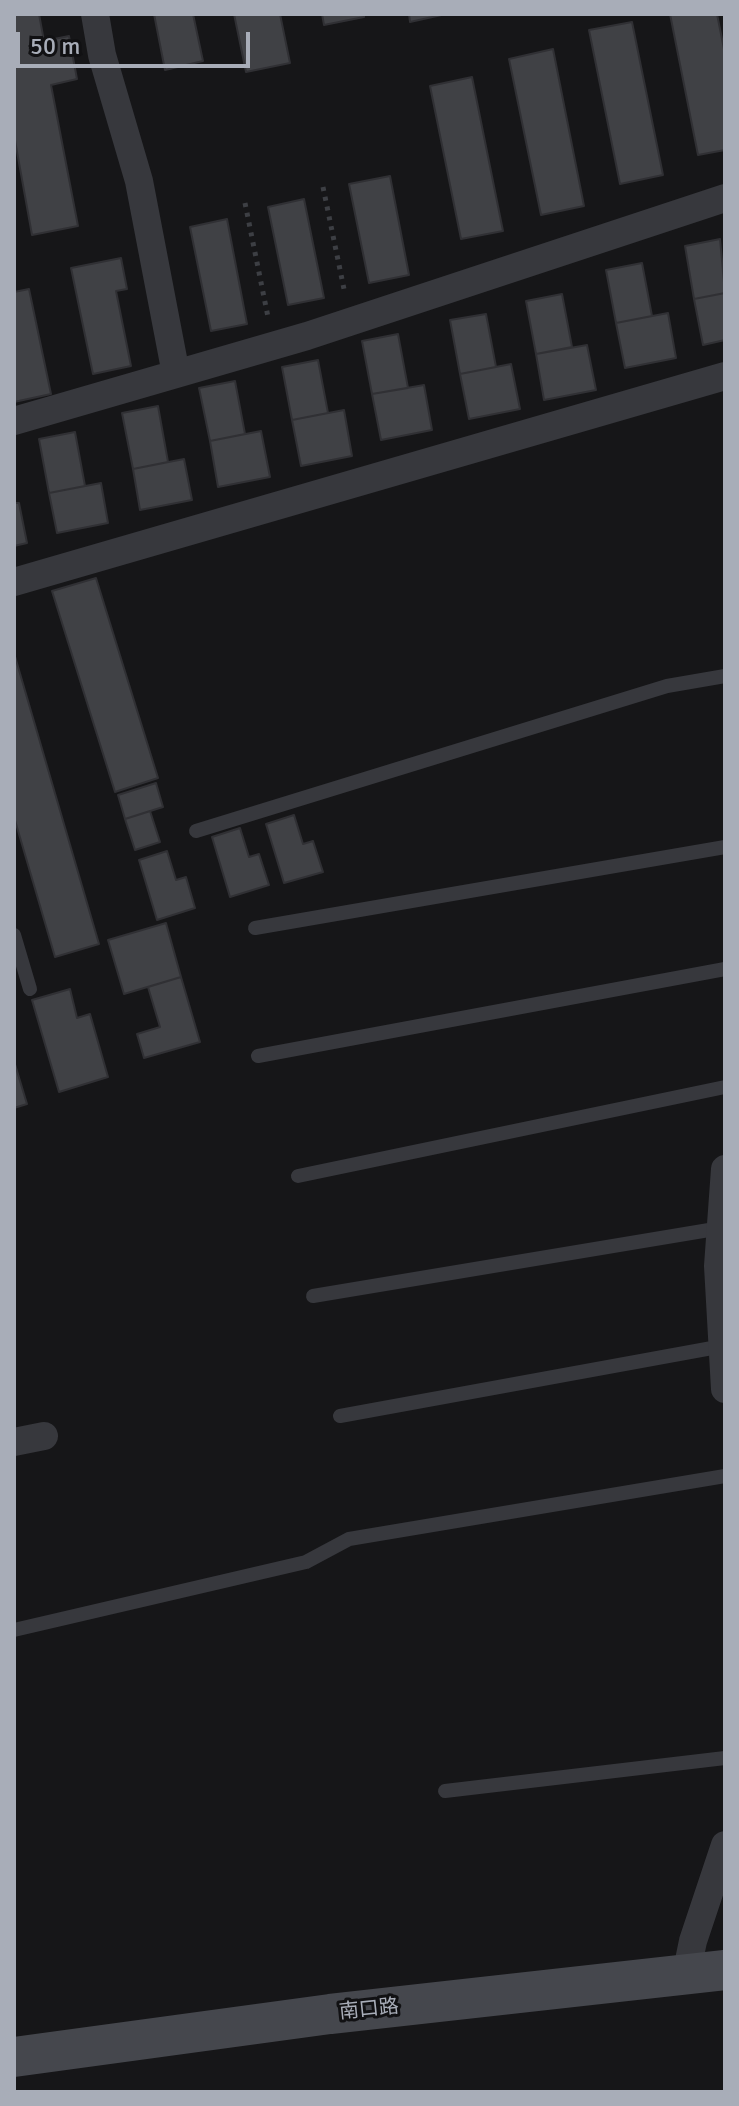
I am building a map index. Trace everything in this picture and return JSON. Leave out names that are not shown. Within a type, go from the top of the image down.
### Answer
[{"type":"main road","name":"南口路","points":[[14,2057],[330,2014],[725,1970]]},
{"type":"street","points":[[95,14],[102,55],[139,181],[176,374]]},
{"type":"street","points":[[14,421],[351,322],[725,198]]},
{"type":"street","points":[[14,582],[725,376]]},
{"type":"street","points":[[725,1169],[718,1266],[725,1389]]},
{"type":"street","points":[[14,1442],[44,1436]]},
{"type":"street","points":[[686,1975],[693,1941],[725,1845]]},
{"type":"lane","points":[[196,831],[667,686],[725,676]]},
{"type":"lane","points":[[255,928],[725,847]]},
{"type":"lane","points":[[14,935],[30,989]]},
{"type":"lane","points":[[258,1056],[725,969]]},
{"type":"lane","points":[[298,1176],[725,1087]]},
{"type":"lane","points":[[313,1296],[721,1228]]},
{"type":"lane","points":[[340,1416],[723,1346]]},
{"type":"lane","points":[[14,1630],[306,1562],[349,1539],[725,1476]]},
{"type":"lane","points":[[445,1791],[725,1758]]},
{"type":"path","points":[[323,187],[351,322]]},
{"type":"path","points":[[245,203],[274,346]]},
{"type":"building","points":[[14,14],[39,14],[44,41],[69,36],[77,79],[51,85],[78,226],[32,235],[14,135]]},
{"type":"building","points":[[154,14],[193,14],[203,61],[165,70]]},
{"type":"building","points":[[234,14],[280,14],[290,63],[246,72]]},
{"type":"building","points":[[322,14],[364,14],[364,17],[324,25]]},
{"type":"building","points":[[409,14],[446,14],[410,22]]},
{"type":"building","points":[[670,14],[717,14],[725,54],[725,150],[698,155]]},
{"type":"building","points":[[632,22],[663,175],[620,184],[589,30]]},
{"type":"building","points":[[553,49],[584,206],[541,215],[509,59]]},
{"type":"building","points":[[472,77],[503,231],[461,239],[430,86]]},
{"type":"building","points":[[390,176],[409,275],[369,283],[349,184]]},
{"type":"building","points":[[304,199],[324,298],[288,305],[268,207]]},
{"type":"building","points":[[227,219],[247,324],[211,331],[190,227]]},
{"type":"building","points":[[720,239],[725,293],[694,299],[685,246]]},
{"type":"building","points":[[121,258],[127,289],[116,291],[131,366],[93,374],[71,268]]},
{"type":"building","points":[[642,263],[652,316],[616,323],[606,270]]},
{"type":"building","points":[[29,289],[51,394],[14,402],[14,292]]},
{"type":"building","points":[[725,293],[725,340],[703,345],[694,299]]},
{"type":"building","points":[[562,294],[572,347],[536,354],[526,301]]},
{"type":"building","points":[[668,313],[676,358],[625,368],[616,323]]},
{"type":"building","points":[[486,314],[496,367],[460,374],[450,320]]},
{"type":"building","points":[[398,334],[408,388],[372,394],[362,341]]},
{"type":"building","points":[[587,345],[596,390],[544,400],[536,354]]},
{"type":"building","points":[[318,360],[328,413],[292,420],[282,367]]},
{"type":"building","points":[[511,364],[520,409],[469,419],[460,374]]},
{"type":"building","points":[[235,381],[245,434],[210,441],[199,388]]},
{"type":"building","points":[[424,385],[432,430],[381,440],[372,394]]},
{"type":"building","points":[[158,406],[168,462],[133,469],[122,413]]},
{"type":"building","points":[[344,410],[352,456],[301,466],[292,420]]},
{"type":"building","points":[[261,431],[270,477],[218,487],[210,441]]},
{"type":"building","points":[[75,432],[85,486],[49,493],[39,439]]},
{"type":"building","points":[[184,459],[192,500],[140,510],[133,469]]},
{"type":"building","points":[[101,483],[108,523],[57,533],[49,493]]},
{"type":"building","points":[[14,503],[19,503],[27,543],[14,546]]},
{"type":"building","points":[[96,578],[158,778],[115,792],[52,591]]},
{"type":"building","points":[[14,653],[99,944],[55,957],[14,817]]},
{"type":"building","points":[[156,783],[163,807],[125,819],[118,795]]},
{"type":"building","points":[[150,811],[160,842],[135,850],[125,819]]},
{"type":"building","points":[[294,815],[303,844],[313,841],[323,872],[284,883],[266,824]]},
{"type":"building","points":[[240,828],[249,857],[259,854],[269,885],[230,897],[212,837]]},
{"type":"building","points":[[167,851],[176,880],[186,877],[195,908],[157,920],[139,860]]},
{"type":"building","points":[[166,923],[181,977],[124,994],[108,940]]},
{"type":"building","points":[[181,977],[200,1042],[144,1058],[137,1034],[160,1027],[148,987]]},
{"type":"building","points":[[70,989],[77,1018],[90,1014],[108,1077],[59,1092],[32,1000]]},
{"type":"building","points":[[14,1061],[27,1104],[14,1108]]}]
